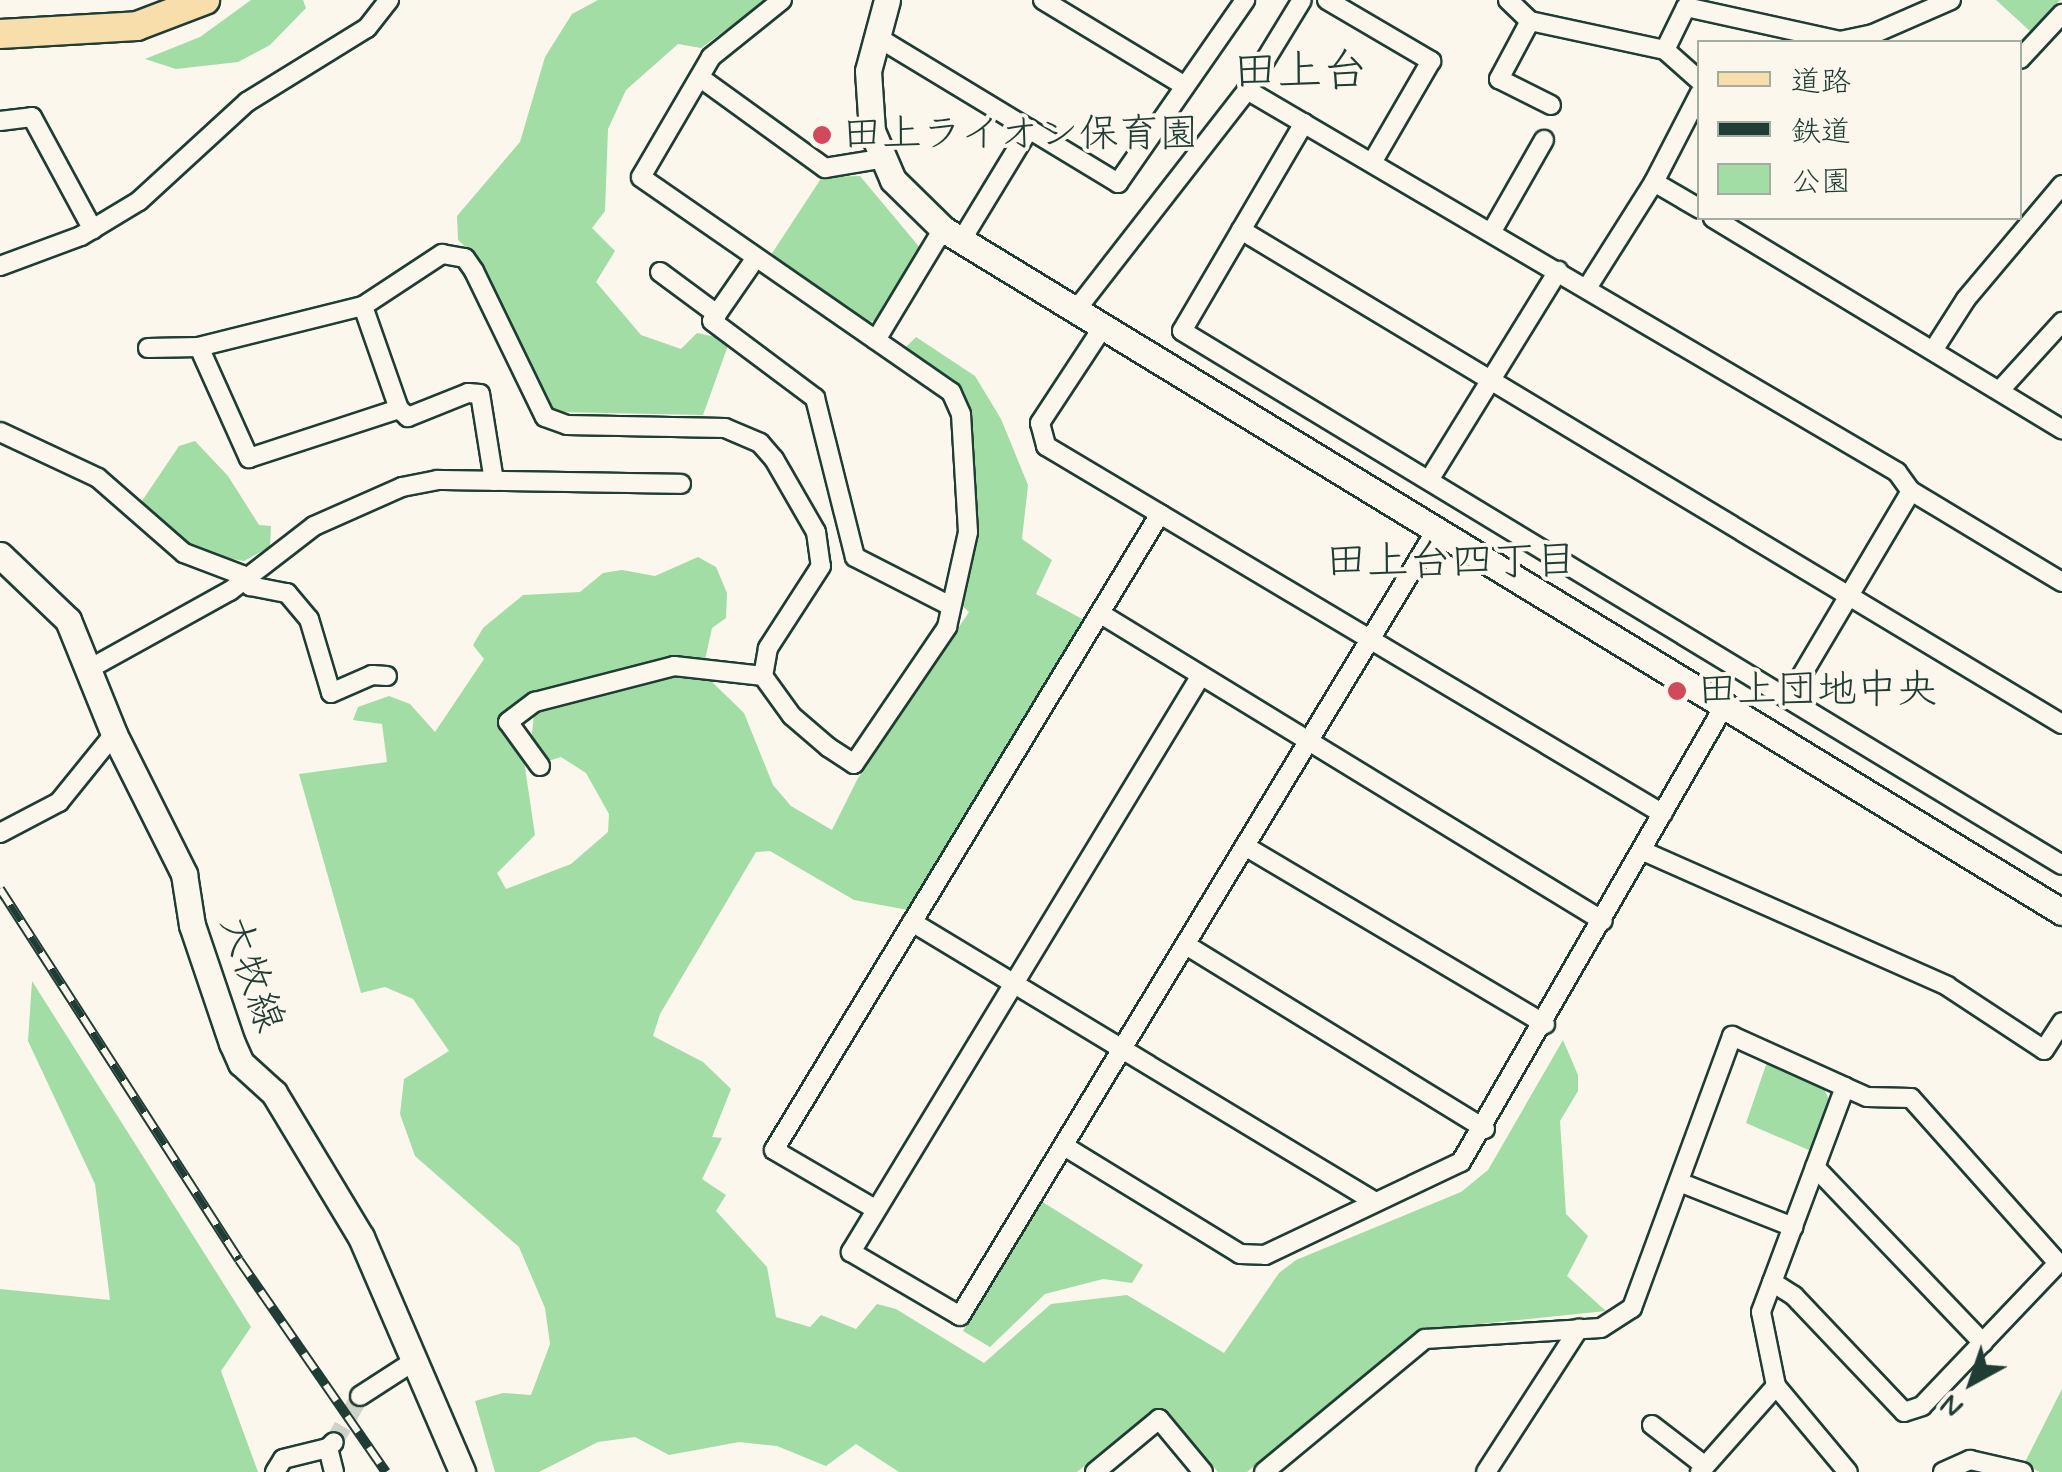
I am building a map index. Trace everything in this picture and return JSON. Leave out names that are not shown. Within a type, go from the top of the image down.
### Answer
[{"type":"main road","points":[[0,34],[137,26],[205,0]]},
{"type":"street","points":[[0,266],[93,230],[139,201],[247,102],[367,28],[389,0]]},
{"type":"street","points":[[148,348],[198,347],[363,306],[453,253],[474,271],[545,417],[568,425],[725,428],[760,443],[816,532],[821,566],[768,648],[763,676],[792,716],[854,764],[947,627],[948,605],[968,532],[961,414],[951,392],[640,177],[702,79],[710,58],[782,0]]},
{"type":"street","points":[[888,0],[877,37],[867,107],[880,159],[906,198],[952,235],[2062,912]]},
{"type":"street","points":[[1043,0],[1185,86]]},
{"type":"street","points":[[877,37],[1118,183],[1245,0]]},
{"type":"street","points":[[1076,310],[1247,90],[1302,0]]},
{"type":"street","points":[[1327,0],[1431,61],[1373,160]]},
{"type":"street","points":[[1508,0],[1530,21],[1665,50],[1697,78]]},
{"type":"street","points":[[1843,40],[1952,0]]},
{"type":"street","points":[[1665,50],[1686,7],[1835,40]]},
{"type":"street","points":[[2022,57],[2062,14]]},
{"type":"street","points":[[1530,21],[1499,79],[1551,104]]},
{"type":"street","points":[[702,79],[825,168],[880,159]]},
{"type":"street","points":[[1247,90],[1373,160],[1896,472],[1911,491],[2062,582]]},
{"type":"street","points":[[1587,288],[1654,182],[1697,99]]},
{"type":"street","points":[[0,121],[32,117],[93,230]]},
{"type":"street","points":[[1304,123],[1182,332],[1790,696],[2062,865]]},
{"type":"street","points":[[876,340],[1029,129]]},
{"type":"street","points":[[1492,231],[1544,140]]},
{"type":"street","points":[[1654,182],[1697,208]]},
{"type":"street","points":[[1934,349],[1966,299],[2054,206],[2062,185]]},
{"type":"street","points":[[1716,220],[2062,429]]},
{"type":"street","points":[[1242,230],[1852,593],[2062,724]]},
{"type":"street","points":[[755,259],[712,321],[815,398],[854,557],[948,605]]},
{"type":"street","points":[[1429,480],[1558,271]]},
{"type":"street","points":[[660,272],[717,314]]},
{"type":"street","points":[[363,306],[399,409],[408,417],[468,393],[480,394],[494,481]]},
{"type":"street","points":[[2001,390],[2062,322]]},
{"type":"street","points":[[1103,327],[1040,424],[1046,446],[1663,814]]},
{"type":"street","points":[[198,347],[249,458],[399,409]]},
{"type":"street","points":[[0,432],[98,478],[184,553],[242,576],[250,586],[287,593],[299,604],[331,693],[372,675],[387,676]]},
{"type":"street","points":[[89,669],[230,591],[242,576],[342,510],[402,487],[494,481],[681,484]]},
{"type":"street","points":[[1790,696],[1911,491]]},
{"type":"street","points":[[876,1210],[774,1150],[1160,514]]},
{"type":"street","points":[[1200,677],[851,1252],[960,1316],[1437,530]]},
{"type":"street","name":"大牧線","points":[[0,555],[68,620],[114,734],[184,874],[192,925],[241,1063],[274,1093],[361,1237],[462,1472]]},
{"type":"street","points":[[1101,614],[1603,921]]},
{"type":"street","points":[[540,766],[508,722],[534,702],[674,666],[763,676]]},
{"type":"street","points":[[1064,1146],[1240,1254],[1265,1255],[1372,1200],[1462,1162],[1485,1129],[1724,708]]},
{"type":"street","points":[[0,833],[60,802],[114,734]]},
{"type":"street","points":[[1246,846],[1545,1024]]},
{"type":"street","points":[[1643,851],[1947,986],[2044,1050],[2060,1030]]},
{"type":"street","points":[[912,922],[1372,1200]]},
{"type":"street","points":[[1186,945],[1485,1129]]},
{"type":"street","points":[[1264,1472],[1425,1340],[1600,1328],[1632,1308],[1732,1036],[1867,1097],[1911,1098],[2058,1263],[1922,1406],[1904,1412],[1794,1296],[1772,1282]]},
{"type":"street","points":[[1844,1087],[1762,1312],[1776,1386],[1848,1472]]},
{"type":"street","points":[[1815,1167],[1982,1343]]},
{"type":"street","points":[[1679,1182],[1793,1227]]},
{"type":"street","points":[[1486,1472],[1578,1328]]},
{"type":"street","points":[[360,1396],[414,1360]]},
{"type":"street","points":[[1652,1426],[1702,1470],[1776,1386]]},
{"type":"street","points":[[1095,1472],[1159,1419],[1203,1472]]},
{"type":"street","points":[[274,1472],[283,1459],[331,1445],[334,1472]]},
{"type":"street","points":[[1942,1472],[1970,1460],[2023,1472]]},
{"type":"green space","points":[[251,0],[303,0],[306,8],[270,45],[238,62],[176,69],[145,59],[200,37]]},
{"type":"green space","points":[[598,0],[768,0],[701,48],[678,44],[626,90],[608,129],[605,211],[592,228],[615,251],[596,282],[641,335],[681,349],[697,333],[730,340],[703,415],[558,412],[544,400],[515,344],[480,260],[458,240],[457,216],[520,142],[545,57],[572,14]]},
{"type":"green space","points":[[1996,0],[2060,0],[2031,32]]},
{"type":"green space","points":[[860,176],[921,249],[876,321],[861,323],[769,258],[822,177]]},
{"type":"green space","points":[[916,337],[975,376],[1001,419],[1028,485],[1022,539],[1052,560],[1036,594],[1086,621],[908,910],[854,900],[770,851],[756,852],[660,1014],[653,1036],[703,1062],[731,1089],[712,1137],[722,1138],[702,1179],[726,1195],[716,1211],[767,1267],[776,1317],[810,1327],[821,1315],[856,1329],[877,1304],[896,1309],[984,1363],[1051,1304],[1127,1295],[1224,1353],[1279,1273],[1296,1260],[1461,1192],[1488,1170],[1563,1040],[1578,1075],[1578,1091],[1560,1121],[1566,1214],[1588,1236],[1567,1276],[1606,1311],[1420,1330],[1247,1472],[1218,1472],[1164,1408],[1155,1408],[1077,1472],[899,1472],[856,1444],[826,1466],[777,1446],[739,1442],[669,1455],[635,1437],[598,1442],[539,1472],[495,1472],[475,1401],[503,1393],[531,1395],[550,1344],[545,1308],[519,1247],[415,1156],[400,1114],[404,1079],[449,1051],[413,999],[385,987],[361,993],[299,774],[387,762],[382,724],[353,720],[358,707],[389,696],[410,704],[435,732],[484,659],[473,645],[483,628],[523,595],[580,592],[603,573],[622,570],[655,576],[698,557],[716,567],[727,593],[726,618],[712,628],[705,660],[555,686],[499,722],[523,754],[535,835],[497,873],[506,889],[571,864],[608,832],[609,814],[586,773],[561,757],[545,762],[531,742],[534,715],[547,704],[689,672],[710,680],[744,713],[773,785],[791,806],[832,830],[858,778],[969,612],[959,603],[978,533],[970,411],[959,384],[904,349]]},
{"type":"green space","points":[[195,441],[228,476],[259,525],[271,526],[270,547],[244,561],[214,556],[182,544],[140,504],[179,446]]},
{"type":"green space","points":[[32,981],[251,1327],[221,1371],[258,1472],[0,1472],[0,1289],[110,1300],[95,1184],[28,1041]]},
{"type":"green space","points":[[1768,1059],[1823,1086],[1830,1102],[1811,1151],[1746,1123]]},
{"type":"green space","points":[[1041,1201],[1143,1265],[1132,1283],[1103,1279],[1045,1294],[990,1347],[963,1331]]},
{"type":"green space","points":[[2062,1389],[2062,1472],[2040,1472],[2024,1464]]},
{"type":"tunnel","points":[[334,1442],[360,1396]]},
{"type":"railway","points":[[0,889],[239,1260],[386,1472]]},
{"type":"place","name":"田上ライオン保育園","points":[[822,135]]},
{"type":"place","name":"田上団地中央","points":[[1677,691]]},
{"type":"district","name":"田上台","points":[[1300,73]]},
{"type":"district","name":"田上台四丁目","points":[[1451,563]]}]
